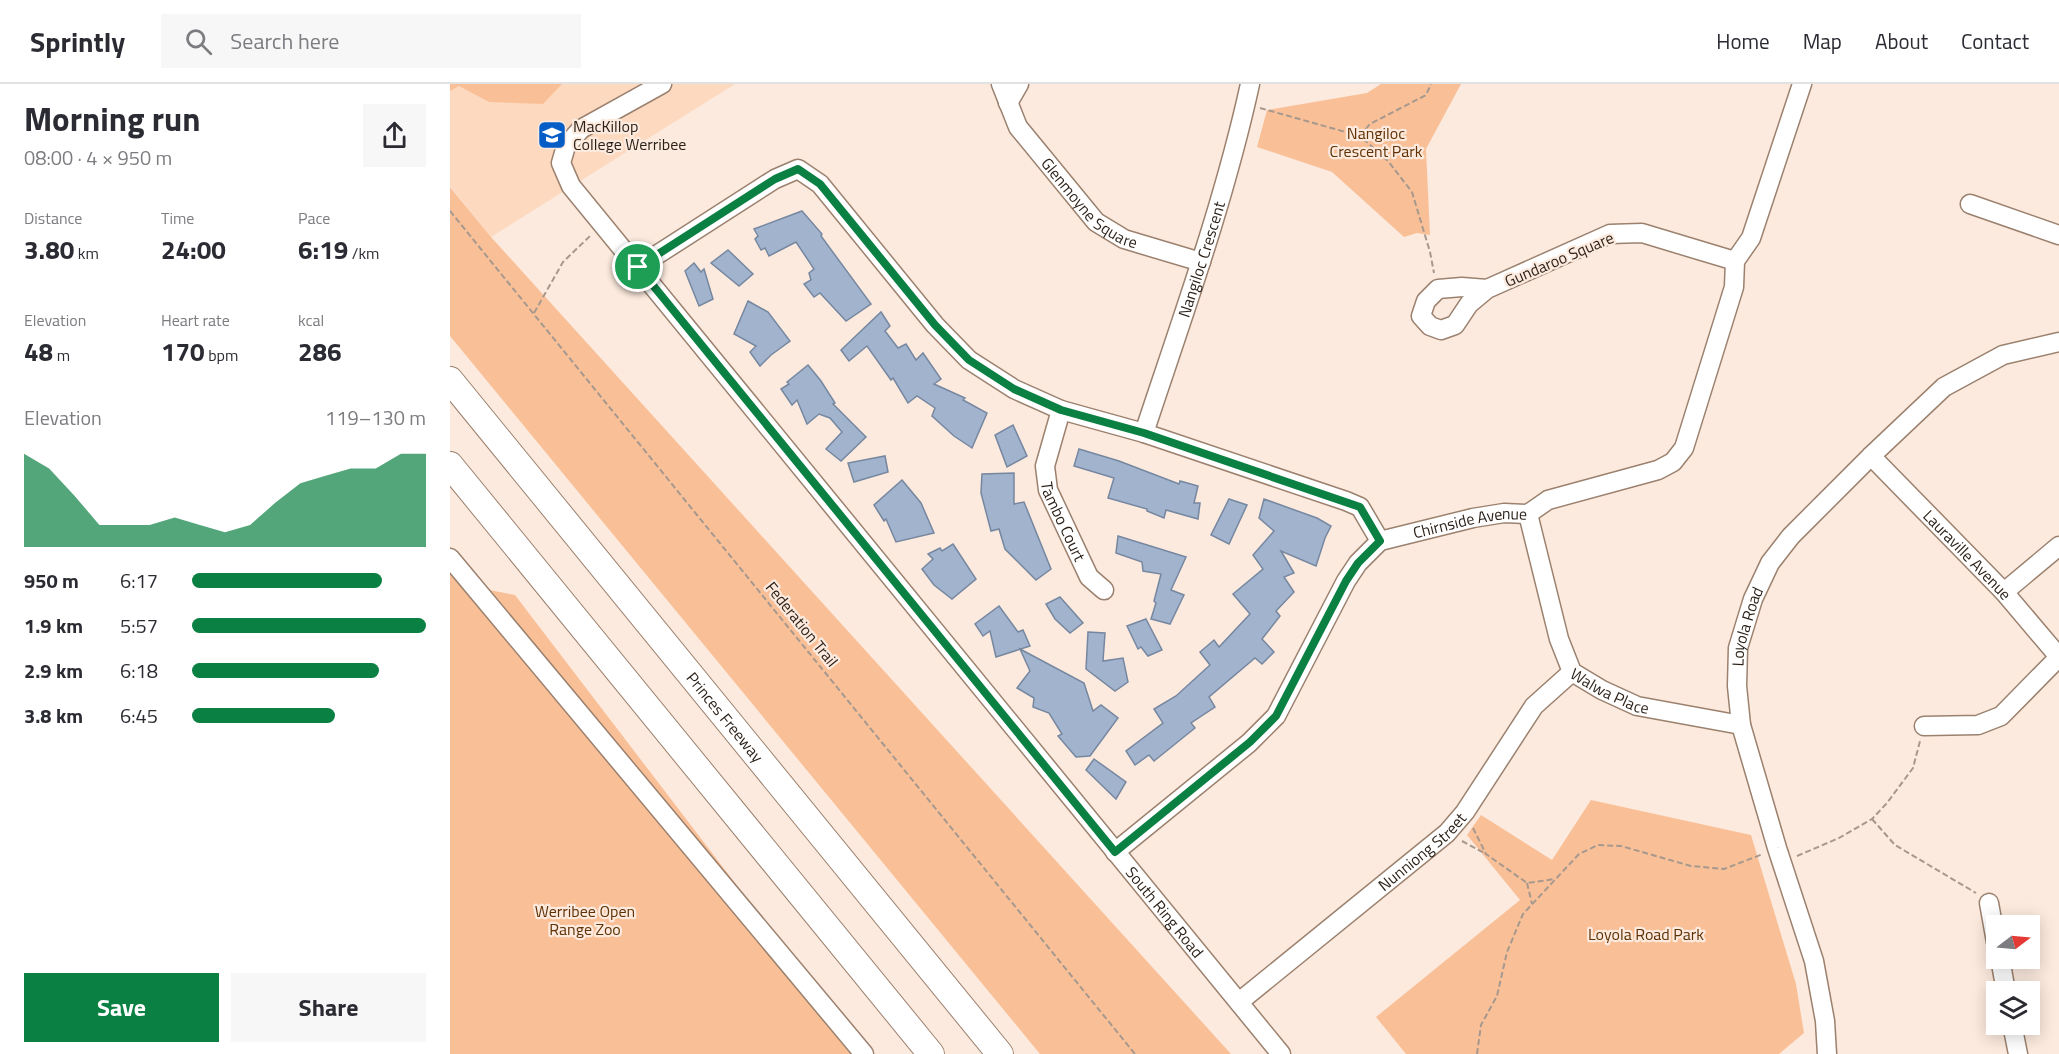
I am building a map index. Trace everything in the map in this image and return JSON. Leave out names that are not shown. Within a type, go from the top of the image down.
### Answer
[{"type":"highway","name":"Princes Freeway","points":[[450,380],[1000,1054]]},
{"type":"highway","points":[[450,465],[931,1054]]},
{"type":"street","name":"South Ring Road","points":[[662,84],[581,129],[567,146],[561,163],[572,186],[1281,1054]]},
{"type":"street","name":"Glenmoyne Square","points":[[1001,84],[1018,127],[1096,222],[1124,238],[1200,262]]},
{"type":"street","points":[[1008,103],[1019,84]]},
{"type":"street","name":"Nangiloc Crescent","points":[[1144,433],[1200,262],[1250,84]]},
{"type":"street","name":"Chirnside Avenue","points":[[1380,541],[1473,518],[1504,513],[1528,514],[1548,500],[1658,470],[1674,462],[1684,448],[1734,287],[1736,261],[1751,238],[1802,84]]},
{"type":"street","points":[[638,267],[775,179],[798,169],[820,184],[935,325],[969,360],[1014,389],[1061,410],[1144,433],[1360,507],[1380,541],[1358,563],[1346,581],[1276,716],[1250,742],[1115,852]]},
{"type":"street","points":[[1970,204],[2059,235]]},
{"type":"street","name":"Gundaroo Square","points":[[1487,289],[1462,287],[1438,289],[1426,301],[1422,316],[1430,326],[1441,330],[1455,325],[1469,304],[1487,289],[1610,234],[1642,233],[1736,261]]},
{"type":"street","name":"Loyola Road","points":[[1827,1054],[1825,1020],[1814,961],[1740,725],[1737,686],[1738,648],[1753,599],[1770,563],[1791,536],[1944,387],[2003,355],[2059,342]]},
{"type":"street","name":"Tambo Court","points":[[1061,410],[1045,466],[1048,490],[1089,577],[1104,590]]},
{"type":"street","name":"Lauraville Avenue","points":[[1871,456],[2004,592],[2059,657]]},
{"type":"street","name":"Walwa Place","points":[[1528,514],[1559,639],[1572,672],[1602,690],[1637,706],[1740,725]]},
{"type":"street","points":[[2004,592],[2059,546]]},
{"type":"street","points":[[450,558],[864,1054]]},
{"type":"street","points":[[1924,726],[1978,725],[2001,716],[2059,657]]},
{"type":"street","name":"Nunniong Street","points":[[1239,1002],[1447,833],[1465,812],[1534,706],[1572,672]]},
{"type":"street","points":[[1989,903],[1991,915]]},
{"type":"street","points":[[2014,1035],[2018,1054]]},
{"type":"path","points":[[1360,136],[1370,124],[1426,95],[1431,84]]},
{"type":"path","points":[[1246,104],[1360,136],[1388,161],[1412,192],[1430,252],[1438,289]]},
{"type":"path","name":"Federation Trail","points":[[450,211],[1135,1054]]},
{"type":"path","points":[[534,313],[563,262],[584,240],[604,226]]},
{"type":"path","points":[[1477,1054],[1481,1025],[1497,996],[1507,952],[1523,914],[1579,854],[1598,845],[1620,846],[1691,866],[1724,869],[1779,855],[1808,853],[1872,819],[1887,803],[1913,768],[1924,726]]},
{"type":"path","points":[[1465,812],[1486,854]]},
{"type":"path","points":[[1872,819],[1895,845],[1969,888],[1989,903]]},
{"type":"path","points":[[1447,833],[1486,854],[1527,883],[1532,905]]},
{"type":"path","points":[[1527,883],[1555,879]]},
{"type":"shaded area","name":"MacKillop College Werribee","points":[[450,84],[735,84],[491,237],[450,186]]},
{"type":"green space","points":[[450,84],[562,84],[543,104],[489,102],[459,86],[450,91]]},
{"type":"green space","name":"Nangiloc Crescent Park","points":[[1381,84],[1461,84],[1426,149],[1430,235],[1417,233],[1404,237],[1332,172],[1257,147],[1267,110],[1367,93]]},
{"type":"green space","points":[[450,187],[491,237],[1231,1054],[1040,1054],[450,336]]},
{"type":"green space","name":"Werribee Open Range Zoo","points":[[450,547],[484,589],[515,595],[793,959],[872,1054],[450,1054]]},
{"type":"green space","name":"Loyola Road Park","points":[[1591,800],[1751,835],[1796,984],[1804,1033],[1779,1054],[1406,1054],[1376,1017],[1520,900],[1467,835],[1481,815],[1552,860]]},
{"type":"building","points":[[802,211],[822,234],[821,236],[871,304],[846,321],[820,293],[814,297],[804,284],[811,280],[809,273],[814,269],[796,242],[769,256],[765,248],[761,250],[755,239],[758,236],[754,229]]},
{"type":"building","points":[[728,250],[753,274],[739,286],[711,263]]},
{"type":"building","points":[[694,263],[701,272],[704,269],[713,299],[699,306],[685,271]]},
{"type":"building","points":[[748,301],[768,312],[790,341],[760,366],[750,352],[756,346],[734,334]]},
{"type":"building","points":[[881,312],[890,326],[885,331],[898,348],[906,344],[916,360],[923,353],[941,379],[934,384],[965,398],[963,400],[987,413],[972,448],[954,436],[932,416],[935,408],[917,396],[908,403],[893,378],[891,380],[867,346],[849,361],[841,350]]},
{"type":"building","points":[[808,365],[821,381],[835,403],[833,404],[866,437],[841,461],[826,449],[842,432],[830,418],[819,414],[807,424],[797,400],[792,405],[781,389]]},
{"type":"building","points":[[1013,425],[1027,456],[1007,467],[995,435]]},
{"type":"building","points":[[1079,449],[1119,461],[1179,484],[1180,481],[1198,486],[1194,503],[1200,503],[1198,519],[1166,510],[1164,518],[1147,509],[1108,498],[1114,478],[1074,466]]},
{"type":"building","points":[[885,456],[888,472],[854,482],[848,463]]},
{"type":"building","points":[[1014,473],[1014,504],[1024,502],[1051,569],[1036,580],[1005,549],[999,529],[991,531],[981,493],[982,474]]},
{"type":"building","points":[[902,480],[921,503],[934,533],[896,542],[886,519],[884,521],[874,505]]},
{"type":"building","points":[[1229,499],[1247,505],[1229,544],[1211,535]]},
{"type":"building","points":[[1264,499],[1317,518],[1331,526],[1316,566],[1281,551],[1294,573],[1284,577],[1294,592],[1276,611],[1280,616],[1262,639],[1274,652],[1262,664],[1255,658],[1209,697],[1215,707],[1191,723],[1195,728],[1154,761],[1149,755],[1135,765],[1126,751],[1163,723],[1154,709],[1176,696],[1210,665],[1200,652],[1214,640],[1219,647],[1250,614],[1233,594],[1263,569],[1253,555],[1274,531],[1259,518]]},
{"type":"building","points":[[1118,536],[1186,557],[1171,590],[1184,595],[1170,624],[1151,619],[1161,574],[1143,571],[1142,562],[1116,553]]},
{"type":"building","points":[[953,544],[976,579],[952,599],[934,585],[922,569],[933,559],[928,554],[940,548],[942,551]]},
{"type":"building","points":[[1060,597],[1083,623],[1070,633],[1055,619],[1046,604]]},
{"type":"building","points":[[999,606],[1018,632],[1023,630],[1030,646],[996,657],[990,631],[983,636],[975,624]]},
{"type":"building","points":[[1146,619],[1162,650],[1148,656],[1141,647],[1138,649],[1127,626]]},
{"type":"building","points":[[1088,632],[1105,633],[1103,661],[1123,658],[1128,682],[1115,691],[1086,669]]},
{"type":"building","points":[[1020,649],[1084,683],[1093,711],[1101,705],[1118,718],[1090,756],[1076,757],[1058,736],[1062,734],[1049,713],[1033,707],[1034,698],[1017,688],[1030,671]]},
{"type":"building","points":[[1094,759],[1126,782],[1116,799],[1086,770]]},
{"type":"place","name":"MacKillop College Werribee","points":[[552,135]]},
{"type":"route","points":[[798,169],[820,184],[935,325],[969,360],[1014,389],[1061,410],[1144,433],[1346,501],[1360,507],[1380,541],[1358,563],[1346,581],[1276,716],[1250,742],[1115,852],[638,267],[775,179],[798,169]]}]
